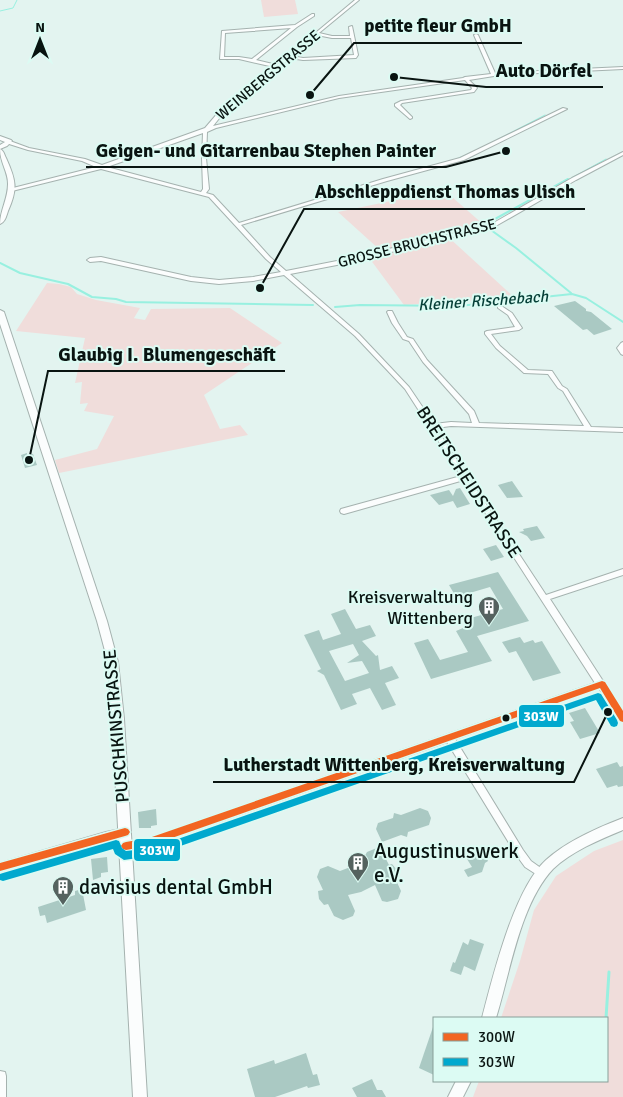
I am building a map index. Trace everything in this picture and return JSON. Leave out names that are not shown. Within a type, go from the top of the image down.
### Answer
[{"type":"main road","points":[[0,138],[7,139],[8,142],[0,147]]},
{"type":"main road","points":[[0,151],[10,174],[12,190],[0,222]]},
{"type":"main road","name":"PUSCHKINSTRASSE","points":[[0,312],[110,648],[116,692],[140,1097]]},
{"type":"main road","points":[[488,1017],[525,902],[542,874],[557,859],[574,847],[623,824]]},
{"type":"main road","points":[[455,1097],[463,1082]]},
{"type":"street","name":"WEINBERGSTRASSE","points":[[203,193],[206,189],[204,158],[206,129],[219,115],[357,0]]},
{"type":"street","points":[[253,61],[312,15]]},
{"type":"street","points":[[277,66],[237,58],[222,58],[223,32],[296,26]]},
{"type":"street","points":[[289,57],[303,60],[354,57],[356,55],[351,27]]},
{"type":"street","points":[[316,34],[332,38],[352,37]]},
{"type":"street","points":[[476,35],[493,74]]},
{"type":"street","points":[[12,190],[101,167],[206,129],[339,97],[493,74],[623,68]]},
{"type":"street","points":[[410,118],[397,105],[400,102],[472,91],[474,88],[465,78]]},
{"type":"street","points":[[237,225],[385,180],[462,159],[565,109]]},
{"type":"street","points":[[8,142],[28,149],[82,160],[101,167],[203,193]]},
{"type":"street","name":"GROSSE BRUCHSTRASSE","points":[[90,260],[101,259],[191,279],[219,282],[242,280],[367,257],[487,228],[623,153]]},
{"type":"street","name":"BREITSCHEIDSTRASSE","points":[[203,193],[211,196],[283,272],[366,343],[410,392],[623,718]]},
{"type":"street","points":[[500,307],[510,314],[519,328],[487,333],[498,347],[526,372],[550,372],[560,387],[565,390],[588,429]]},
{"type":"street","points":[[390,312],[405,338],[411,340],[425,360],[472,413],[476,425]]},
{"type":"street","points":[[623,344],[620,348],[623,354]]},
{"type":"street","points":[[433,426],[476,425],[623,430]]},
{"type":"street","points":[[344,510],[466,477]]},
{"type":"street","points":[[545,598],[623,572]]},
{"type":"street","points":[[0,867],[96,839],[125,839],[149,842],[602,684]]},
{"type":"street","points":[[449,738],[520,853],[528,864],[542,874]]},
{"type":"street","points":[[0,1097],[1,1076]]},
{"type":"shaded area","points":[[261,0],[295,0],[298,14],[264,17]]},
{"type":"shaded area","points":[[444,190],[484,225],[446,235],[515,298],[404,305],[370,259],[380,250],[338,212]]},
{"type":"shaded area","points":[[47,283],[71,287],[77,294],[96,300],[140,308],[134,318],[145,320],[151,309],[230,308],[282,343],[204,395],[220,429],[240,425],[248,435],[59,473],[55,460],[97,449],[114,416],[84,411],[88,403],[80,404],[82,382],[75,383],[85,338],[16,331]]},
{"type":"shaded area","points":[[623,840],[623,1097],[473,1097],[479,1082],[608,1082],[608,1017],[501,1017],[520,961],[534,910],[556,876],[594,851]]},
{"type":"building","points":[[575,301],[612,329],[594,335],[587,329],[583,330],[554,306]]},
{"type":"building","points":[[27,453],[27,455],[33,454],[37,465],[25,468],[21,455]]},
{"type":"building","points":[[512,481],[523,497],[507,498],[498,485]]},
{"type":"building","points":[[460,488],[470,504],[457,508],[453,501],[439,505],[430,495],[449,490],[453,496],[456,489]]},
{"type":"building","points":[[537,526],[545,538],[531,541],[527,536],[519,532],[524,531],[523,529]]},
{"type":"building","points":[[496,545],[504,557],[491,561],[483,549]]},
{"type":"building","name":"Kreisverwaltung Wittenberg","points":[[498,572],[529,621],[477,636],[492,661],[431,679],[414,643],[428,639],[440,660],[468,652],[456,631],[470,625],[467,619],[503,609],[490,587],[456,597],[449,585]]},
{"type":"building","points":[[345,609],[356,629],[370,625],[376,636],[362,641],[376,656],[378,655],[380,670],[392,666],[399,678],[385,683],[396,705],[382,710],[370,688],[352,694],[357,704],[341,710],[324,675],[317,671],[321,669],[304,635],[319,630],[323,640],[341,634],[331,614]],"holes":[[[353,644],[359,655],[347,663],[362,661],[369,673],[345,681],[329,651]]]},
{"type":"building","name":"Kreisverwaltung Wittenberg","points":[[520,637],[524,643],[533,640],[535,643],[542,641],[561,673],[533,681],[516,651],[509,653],[502,642]]},
{"type":"building","points":[[585,708],[600,733],[580,739],[570,722],[574,721],[569,713]]},
{"type":"building","points":[[617,762],[620,767],[623,766],[623,786],[618,787],[617,785],[607,788],[596,769]]},
{"type":"building","name":"Augustinuswerk e.V.","points":[[420,808],[428,811],[431,818],[429,825],[408,832],[407,837],[401,835],[382,842],[376,829],[378,823],[393,818],[394,813],[401,815]]},
{"type":"building","points":[[156,809],[157,825],[151,826],[151,828],[139,828],[138,812]]},
{"type":"building","name":"Augustinuswerk e.V.","points":[[384,845],[382,851],[389,865],[392,864],[397,870],[399,877],[395,878],[401,891],[398,899],[387,902],[382,901],[375,885],[361,892],[348,895],[355,911],[353,916],[343,920],[334,916],[328,904],[324,905],[319,899],[318,891],[323,890],[317,877],[320,869],[328,866],[340,871],[361,863],[367,852]]},
{"type":"building","points":[[490,850],[494,856],[487,859],[488,861],[485,863],[482,872],[468,877],[464,870],[472,867],[467,859]]},
{"type":"building","points":[[107,857],[108,872],[101,873],[101,877],[93,880],[91,859]]},
{"type":"building","name":"davisius dental GmbH","points":[[82,889],[86,910],[47,923],[45,915],[40,916],[38,907],[75,895],[75,891]]},
{"type":"building","points":[[470,939],[484,944],[475,971],[464,966],[461,975],[450,971],[463,942],[468,945]]},
{"type":"building","points":[[433,1027],[433,1075],[419,1068]]},
{"type":"building","points":[[306,1053],[313,1075],[317,1074],[320,1085],[308,1088],[307,1086],[275,1097],[255,1097],[247,1069],[274,1060],[275,1064]]},
{"type":"building","points":[[372,1079],[377,1090],[382,1090],[386,1097],[357,1097],[352,1088]]},
{"type":"waterway","points":[[0,11],[13,8],[17,0]]},
{"type":"waterway","points":[[489,144],[545,115]]},
{"type":"waterway","points":[[457,159],[470,153]]},
{"type":"waterway","points":[[566,181],[606,159]]},
{"type":"waterway","points":[[568,179],[484,225],[516,248],[571,293]]},
{"type":"waterway","name":"Kleiner Rischebach","points":[[0,263],[20,273],[68,284],[92,297],[116,299],[126,302],[313,305]]},
{"type":"waterway","name":"Kleiner Rischebach","points":[[335,307],[360,305],[459,306],[572,294],[586,298],[623,322]]},
{"type":"waterway","points":[[606,1017],[609,972]]},
{"type":"transit line","name":"300W","points":[[602,684],[623,718]]},
{"type":"transit line","name":"300W","points":[[126,846],[149,842],[602,684]]},
{"type":"transit line","name":"303W","points":[[3,877],[116,844],[118,851],[124,856],[152,852],[598,696],[614,723]]},
{"type":"transit line","name":"300W","points":[[0,867],[125,832]]},
{"type":"place","name":"Auto Dörfel","points":[[394,77]]},
{"type":"place","name":"petite fleur GmbH","points":[[310,95]]},
{"type":"place","name":"Geigen- und Gitarrenbau Stephen Painter","points":[[506,151]]},
{"type":"place","name":"Abschleppdienst Thomas Ulisch","points":[[260,288]]},
{"type":"place","name":"Glaubig I. Blumengeschäft","points":[[29,460]]},
{"type":"place","name":"Kreisverwaltung Wittenberg","points":[[489,626]]},
{"type":"place","name":"Lutherstadt Wittenberg, Kreisverwaltung","points":[[608,712]]},
{"type":"place","name":"Augustinuswerk e.V.","points":[[358,882]]},
{"type":"place","name":"davisius dental GmbH","points":[[63,906]]}]
